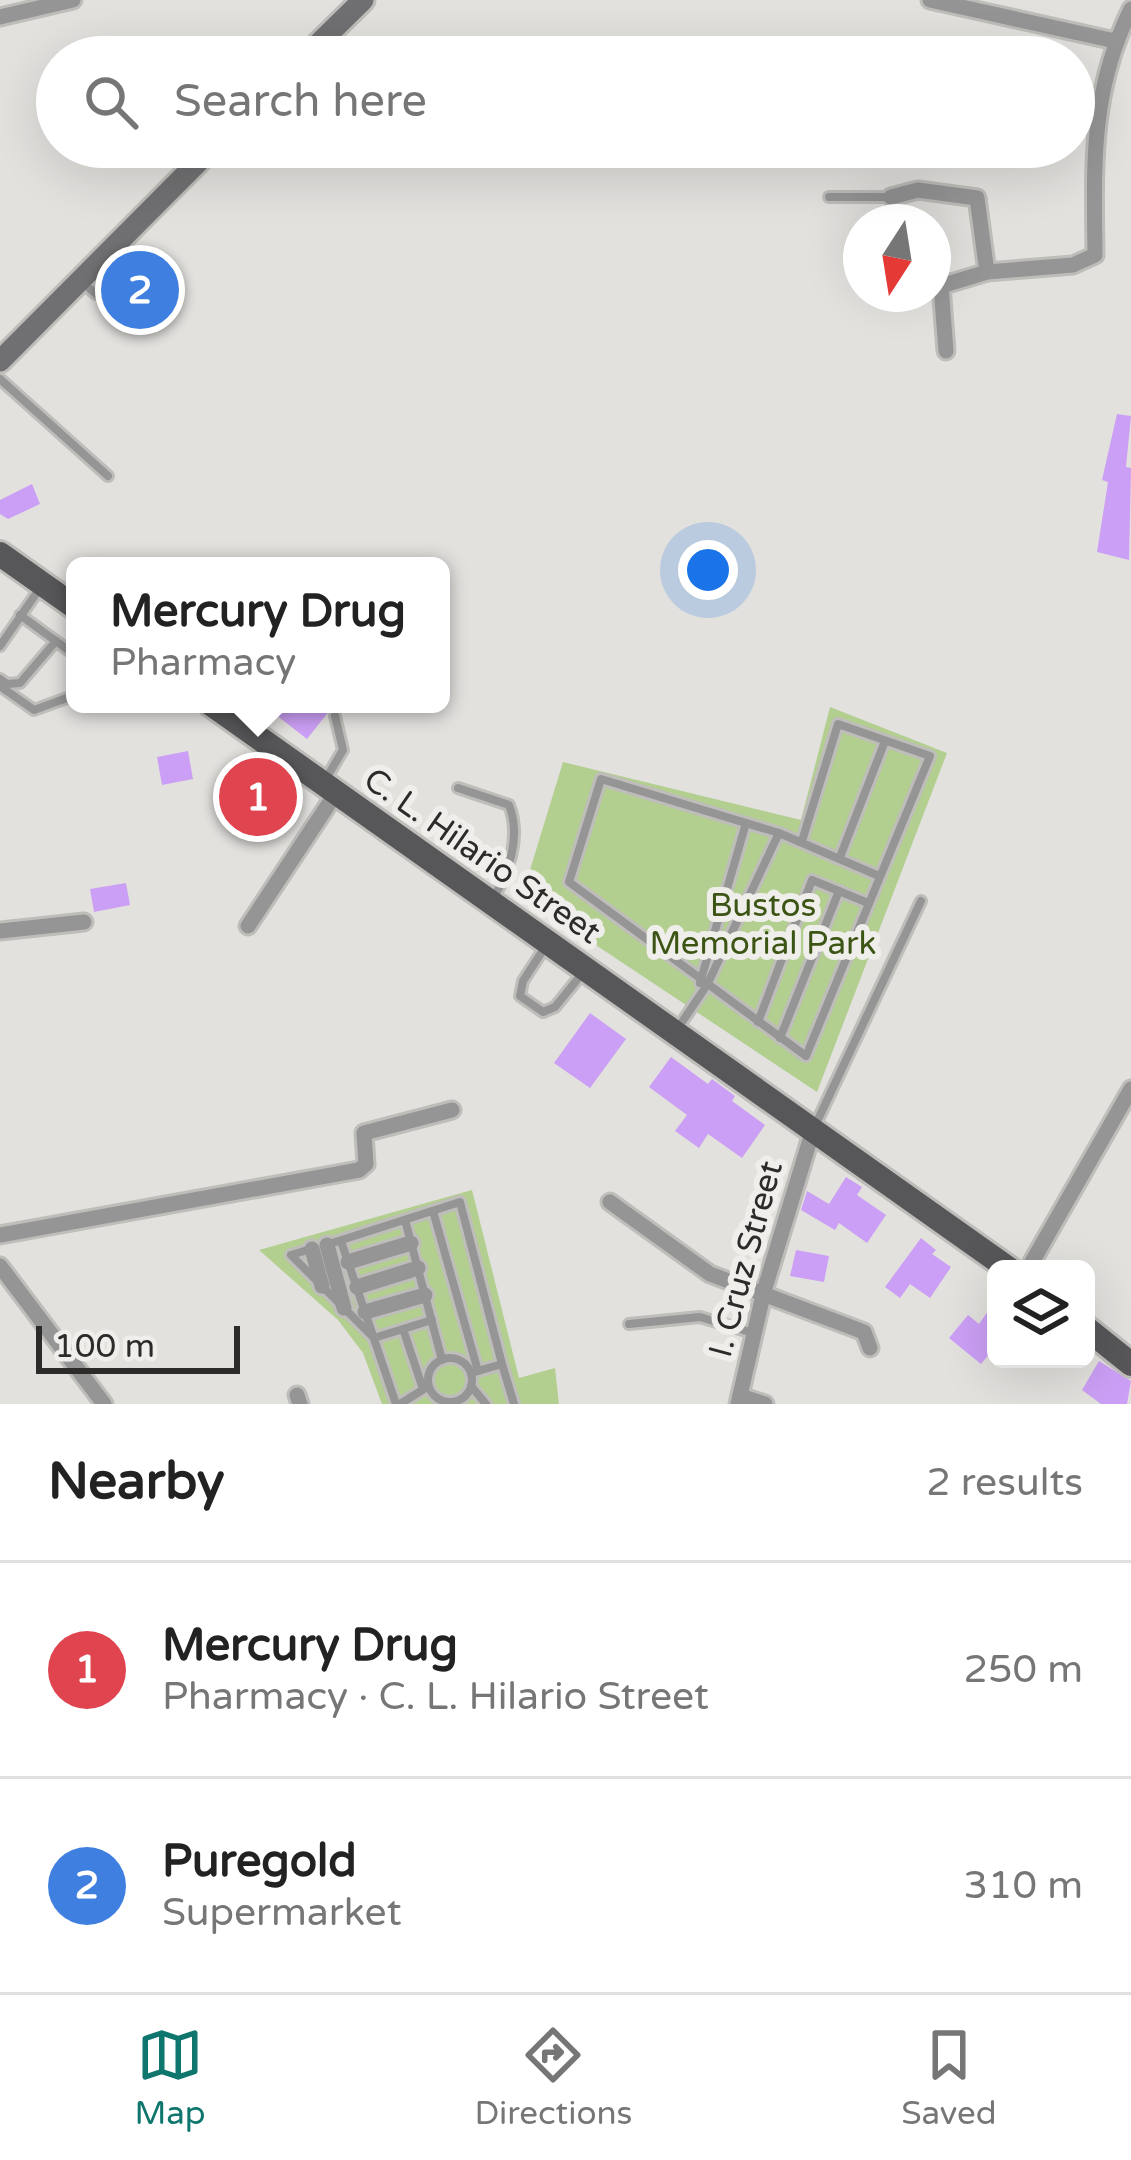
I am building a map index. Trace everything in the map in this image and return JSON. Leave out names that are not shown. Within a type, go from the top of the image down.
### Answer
[{"type":"main road","points":[[326,36],[363,0]]},
{"type":"main road","points":[[0,361],[192,168]]},
{"type":"main road","points":[[0,554],[66,601]]},
{"type":"main road","name":"C. L. Hilario Street","points":[[224,713],[996,1260]]},
{"type":"main road","points":[[1095,1335],[1131,1364]]},
{"type":"street","points":[[0,17],[73,0]]},
{"type":"street","points":[[930,0],[1092,36]]},
{"type":"street","points":[[1095,123],[1115,41],[1131,9]]},
{"type":"street","points":[[1095,37],[1115,41]]},
{"type":"street","points":[[946,351],[940,286],[987,272],[1073,266],[1094,255],[1094,168]]},
{"type":"street","points":[[892,197],[918,190],[977,198],[987,272]]},
{"type":"street","points":[[248,926],[330,789]]},
{"type":"street","points":[[0,931],[84,922]]},
{"type":"street","points":[[1033,1260],[1131,1089]]},
{"type":"street","points":[[0,1235],[359,1171],[366,1164],[364,1133],[452,1110]]},
{"type":"street","name":"I. Cruz Street","points":[[739,1400],[764,1292],[813,1130]]},
{"type":"street","points":[[610,1202],[710,1274],[864,1332],[870,1348]]},
{"type":"street","points":[[348,1262],[412,1244]]},
{"type":"street","points":[[322,1286],[327,1245]]},
{"type":"street","points":[[327,1245],[344,1308]]},
{"type":"street","points":[[0,1266],[104,1404]]},
{"type":"street","points":[[357,1287],[418,1268]]},
{"type":"street","points":[[365,1312],[425,1295]]},
{"type":"street","points":[[739,1400],[765,1404]]},
{"type":"lane","points":[[829,196],[892,197]]},
{"type":"lane","points":[[118,240],[138,264],[133,283]]},
{"type":"lane","points":[[79,280],[96,294],[119,296]]},
{"type":"lane","points":[[0,379],[108,476]]},
{"type":"lane","points":[[0,634],[43,584]]},
{"type":"lane","points":[[20,615],[66,648]]},
{"type":"lane","points":[[0,646],[12,624]]},
{"type":"lane","points":[[0,682],[20,683],[56,641]]},
{"type":"lane","points":[[0,682],[34,710],[66,698]]},
{"type":"lane","points":[[330,789],[343,750],[335,716]]},
{"type":"lane","points":[[802,841],[838,724],[930,756],[806,1056],[569,882],[601,779],[779,832],[879,876]]},
{"type":"lane","points":[[840,857],[886,740]]},
{"type":"lane","points":[[458,788],[509,805],[514,818],[509,872],[491,904]]},
{"type":"lane","points":[[704,983],[746,823]]},
{"type":"lane","points":[[676,1033],[779,832]]},
{"type":"lane","points":[[758,1022],[812,880],[868,903]]},
{"type":"lane","points":[[780,1037],[839,891]]},
{"type":"lane","points":[[813,1130],[921,901]]},
{"type":"lane","points":[[548,943],[523,981],[520,996],[543,1012],[556,1007],[586,970]]},
{"type":"lane","points":[[327,1245],[460,1202],[514,1404]]},
{"type":"lane","points":[[404,1329],[426,1389],[451,1402],[464,1397],[474,1372],[433,1211]]},
{"type":"lane","points":[[405,1220],[442,1360]]},
{"type":"lane","points":[[327,1245],[348,1262],[398,1404],[426,1389]]},
{"type":"lane","points":[[322,1286],[374,1338]]},
{"type":"lane","points":[[629,1324],[700,1317],[754,1333]]},
{"type":"lane","points":[[374,1338],[432,1320]]},
{"type":"lane","points":[[442,1360],[462,1362],[474,1372]]},
{"type":"lane","points":[[426,1389],[429,1374],[442,1360]]},
{"type":"lane","points":[[474,1372],[502,1364]]},
{"type":"lane","points":[[471,1386],[486,1404]]},
{"type":"green space","name":"Bustos Memorial Park","points":[[830,707],[947,753],[817,1092],[522,896],[563,762],[801,820]]},
{"type":"green space","points":[[472,1190],[519,1378],[555,1368],[559,1404],[382,1404],[363,1353],[338,1320],[259,1250]]},
{"type":"building","points":[[1117,414],[1131,416],[1126,467],[1131,468],[1129,560],[1097,552],[1108,482],[1102,480]]},
{"type":"building","points":[[32,484],[40,504],[8,519],[0,514],[0,500]]},
{"type":"building","points":[[274,713],[328,713],[307,739]]},
{"type":"building","points":[[188,751],[193,779],[162,785],[157,757]]},
{"type":"building","points":[[253,768],[286,793],[263,825],[229,800]]},
{"type":"building","points":[[126,883],[130,905],[94,912],[90,889]]},
{"type":"building","points":[[590,1013],[626,1039],[590,1088],[554,1063]]},
{"type":"building","points":[[671,1057],[708,1084],[712,1079],[765,1125],[742,1158],[708,1134],[699,1148],[675,1131],[687,1115],[649,1087]]},
{"type":"building","points":[[846,1177],[862,1187],[857,1195],[886,1215],[867,1243],[839,1223],[835,1230],[801,1210],[807,1191],[829,1204]]},
{"type":"building","points":[[921,1238],[936,1250],[932,1254],[951,1267],[930,1298],[910,1284],[900,1298],[885,1287]]},
{"type":"building","points":[[796,1250],[829,1256],[824,1282],[790,1276]]},
{"type":"building","points":[[987,1313],[987,1357],[981,1364],[949,1338],[968,1315],[979,1324]]},
{"type":"building","points":[[1099,1361],[1131,1381],[1127,1404],[1101,1404],[1082,1390]]},
{"type":"place","name":"Puregold","points":[[140,290]]},
{"type":"place","name":"Mercury Drug","points":[[258,797]]}]
